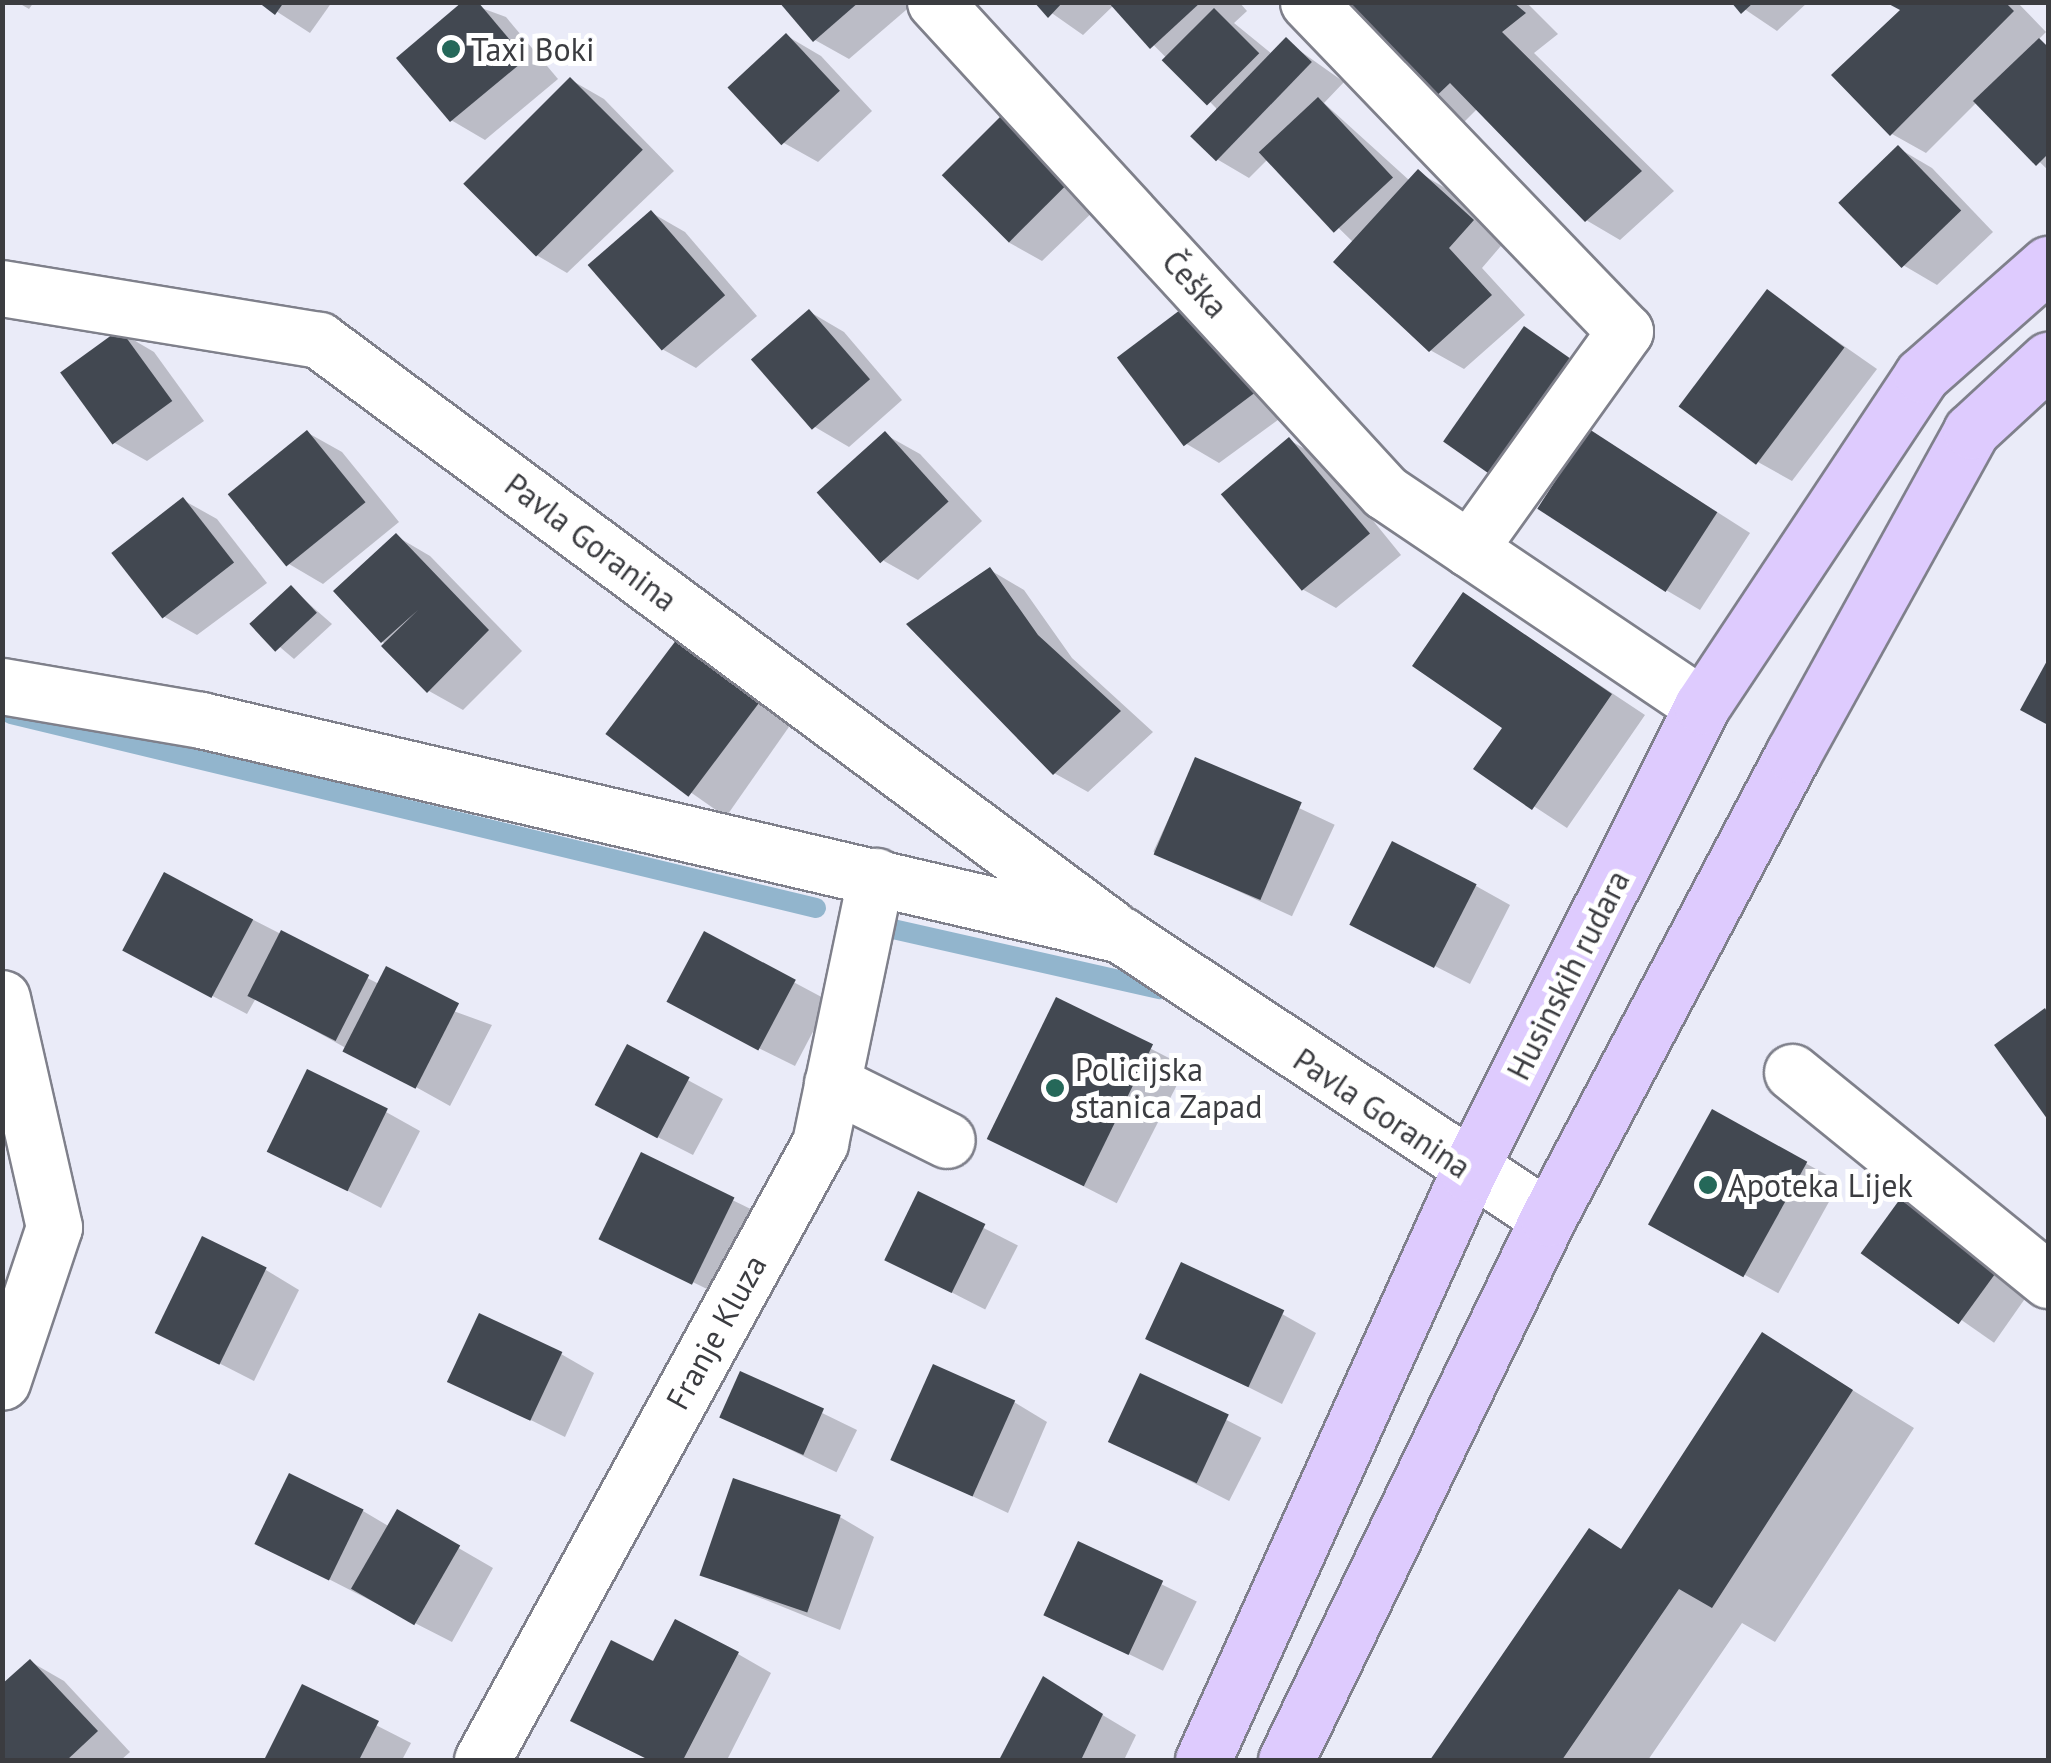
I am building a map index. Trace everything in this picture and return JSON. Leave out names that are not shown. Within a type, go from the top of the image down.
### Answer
[{"type":"main road","name":"Husinskih rudara","points":[[1204,1760],[1468,1173],[1702,706],[1922,376],[2048,264]]},
{"type":"main road","points":[[1286,1760],[1548,1218],[1971,431],[2048,360]]},
{"type":"street","name":"Češka","points":[[936,2],[1385,492],[1702,706]]},
{"type":"street","points":[[1308,2],[1624,331],[1469,549]]},
{"type":"street","name":"Pavla Goranina","points":[[2,288],[320,340],[1121,934],[1468,1173],[1548,1218]]},
{"type":"street","name":"Pavla Goranina","points":[[2,686],[201,720],[1121,934]]},
{"type":"street","name":"Franje Kluza","points":[[482,1760],[820,1142],[876,876]]},
{"type":"street","points":[[2,998],[54,1227],[2,1382]]},
{"type":"street","points":[[1792,1072],[2048,1280]]},
{"type":"street","points":[[832,1083],[947,1140]]},
{"type":"building","points":[[258,2],[284,2],[275,15]]},
{"type":"building","points":[[462,2],[478,2],[526,59],[450,122],[396,58]]},
{"type":"building","points":[[779,2],[859,2],[813,42]]},
{"type":"building","points":[[1034,2],[1063,2],[1048,18]]},
{"type":"building","points":[[1108,2],[1201,2],[1150,49]]},
{"type":"building","points":[[1329,2],[1513,2],[1526,13],[1502,32],[1642,171],[1585,222],[1450,83],[1428,104]]},
{"type":"building","points":[[1731,2],[1754,2],[1741,14]]},
{"type":"building","points":[[1885,2],[2005,2],[2014,11],[1890,136],[1831,75],[1900,10]]},
{"type":"building","points":[[1214,8],[1259,53],[1207,106],[1162,60]]},
{"type":"building","points":[[786,33],[840,91],[781,145],[727,88]]},
{"type":"building","points":[[1286,37],[1312,62],[1216,161],[1190,136]]},
{"type":"building","points":[[2039,38],[2048,47],[2048,154],[2036,166],[1973,101]]},
{"type":"building","points":[[570,77],[643,150],[536,257],[463,184]]},
{"type":"building","points":[[1318,97],[1393,177],[1334,233],[1259,152]]},
{"type":"building","points":[[1004,113],[1071,180],[1009,242],[942,175]]},
{"type":"building","points":[[1898,145],[1961,210],[1902,268],[1838,203]]},
{"type":"building","points":[[1418,169],[1474,220],[1449,248],[1492,295],[1429,352],[1333,262]]},
{"type":"building","points":[[651,210],[725,295],[662,350],[588,265]]},
{"type":"building","points":[[1767,289],[1844,347],[1756,465],[1679,406]]},
{"type":"building","points":[[1188,304],[1255,393],[1184,446],[1117,358]]},
{"type":"building","points":[[809,309],[870,379],[812,430],[751,360]]},
{"type":"building","points":[[1524,326],[1581,366],[1500,482],[1443,442]]},
{"type":"building","points":[[120,329],[172,401],[112,444],[60,372]]},
{"type":"building","points":[[1589,429],[1717,512],[1666,592],[1537,509]]},
{"type":"building","points":[[307,430],[366,502],[286,566],[228,494]]},
{"type":"building","points":[[885,431],[949,502],[880,563],[817,493]]},
{"type":"building","points":[[1289,437],[1370,534],[1302,591],[1221,494]]},
{"type":"building","points":[[183,497],[234,562],[162,618],[111,553]]},
{"type":"building","points":[[396,533],[489,630],[427,693],[381,646],[418,610],[381,643],[333,591]]},
{"type":"building","points":[[990,567],[1038,635],[1121,711],[1053,775],[906,624]]},
{"type":"building","points":[[291,585],[317,613],[275,652],[249,624]]},
{"type":"building","points":[[1463,592],[1612,694],[1532,810],[1473,769],[1502,728],[1412,666]]},
{"type":"building","points":[[677,639],[760,702],[688,797],[605,734]]},
{"type":"building","points":[[2048,659],[2048,725],[2020,710]]},
{"type":"building","points":[[1195,757],[1302,802],[1260,900],[1154,855]]},
{"type":"building","points":[[1392,841],[1477,884],[1434,968],[1349,925]]},
{"type":"building","points":[[164,872],[253,919],[211,998],[122,951]]},
{"type":"building","points":[[281,930],[369,975],[336,1041],[247,996]]},
{"type":"building","points":[[704,931],[796,980],[758,1050],[666,1002]]},
{"type":"building","points":[[386,966],[459,1003],[415,1089],[342,1052]]},
{"type":"building","points":[[1056,997],[1153,1044],[1084,1186],[987,1139]]},
{"type":"building","points":[[2045,1008],[2048,1014],[2048,1120],[1994,1045]]},
{"type":"building","points":[[627,1044],[690,1077],[657,1138],[595,1105]]},
{"type":"building","points":[[307,1069],[388,1108],[348,1191],[267,1152]]},
{"type":"building","points":[[1712,1109],[1807,1162],[1743,1277],[1648,1224]]},
{"type":"building","points":[[641,1152],[734,1198],[692,1285],[598,1239]]},
{"type":"building","points":[[918,1191],[985,1224],[952,1293],[884,1260]]},
{"type":"building","points":[[1900,1199],[1998,1270],[1959,1324],[1861,1253]]},
{"type":"building","points":[[202,1236],[267,1268],[219,1365],[155,1333]]},
{"type":"building","points":[[1181,1262],[1284,1310],[1248,1387],[1145,1339]]},
{"type":"building","points":[[479,1313],[562,1352],[530,1421],[447,1382]]},
{"type":"building","points":[[1762,1332],[1853,1390],[1712,1608],[1679,1589],[1562,1760],[1430,1760],[1589,1528],[1621,1549]]},
{"type":"building","points":[[933,1364],[1015,1401],[973,1497],[890,1460]]},
{"type":"building","points":[[740,1371],[824,1408],[803,1455],[719,1418]]},
{"type":"building","points":[[1140,1373],[1229,1414],[1197,1483],[1108,1442]]},
{"type":"building","points":[[289,1473],[364,1509],[329,1580],[254,1544]]},
{"type":"building","points":[[733,1478],[841,1515],[807,1613],[699,1575]]},
{"type":"building","points":[[397,1509],[460,1546],[414,1625],[351,1589]]},
{"type":"building","points":[[1078,1541],[1163,1581],[1129,1655],[1043,1615]]},
{"type":"building","points":[[675,1619],[739,1652],[683,1760],[649,1760],[570,1721],[611,1640],[653,1661]]},
{"type":"building","points":[[30,1659],[98,1731],[67,1760],[2,1760],[2,1684]]},
{"type":"building","points":[[1043,1676],[1103,1714],[1081,1760],[999,1760]]},
{"type":"building","points":[[302,1684],[379,1721],[359,1760],[264,1760]]},
{"type":"waterway","points":[[11,714],[816,908]]},
{"type":"waterway","points":[[884,927],[1160,989]]},
{"type":"place","name":"Taxi Boki","points":[[451,49]]},
{"type":"place","name":"Policijska stanica Zapad","points":[[1055,1088]]},
{"type":"place","name":"Apoteka Lijek","points":[[1708,1185]]}]
